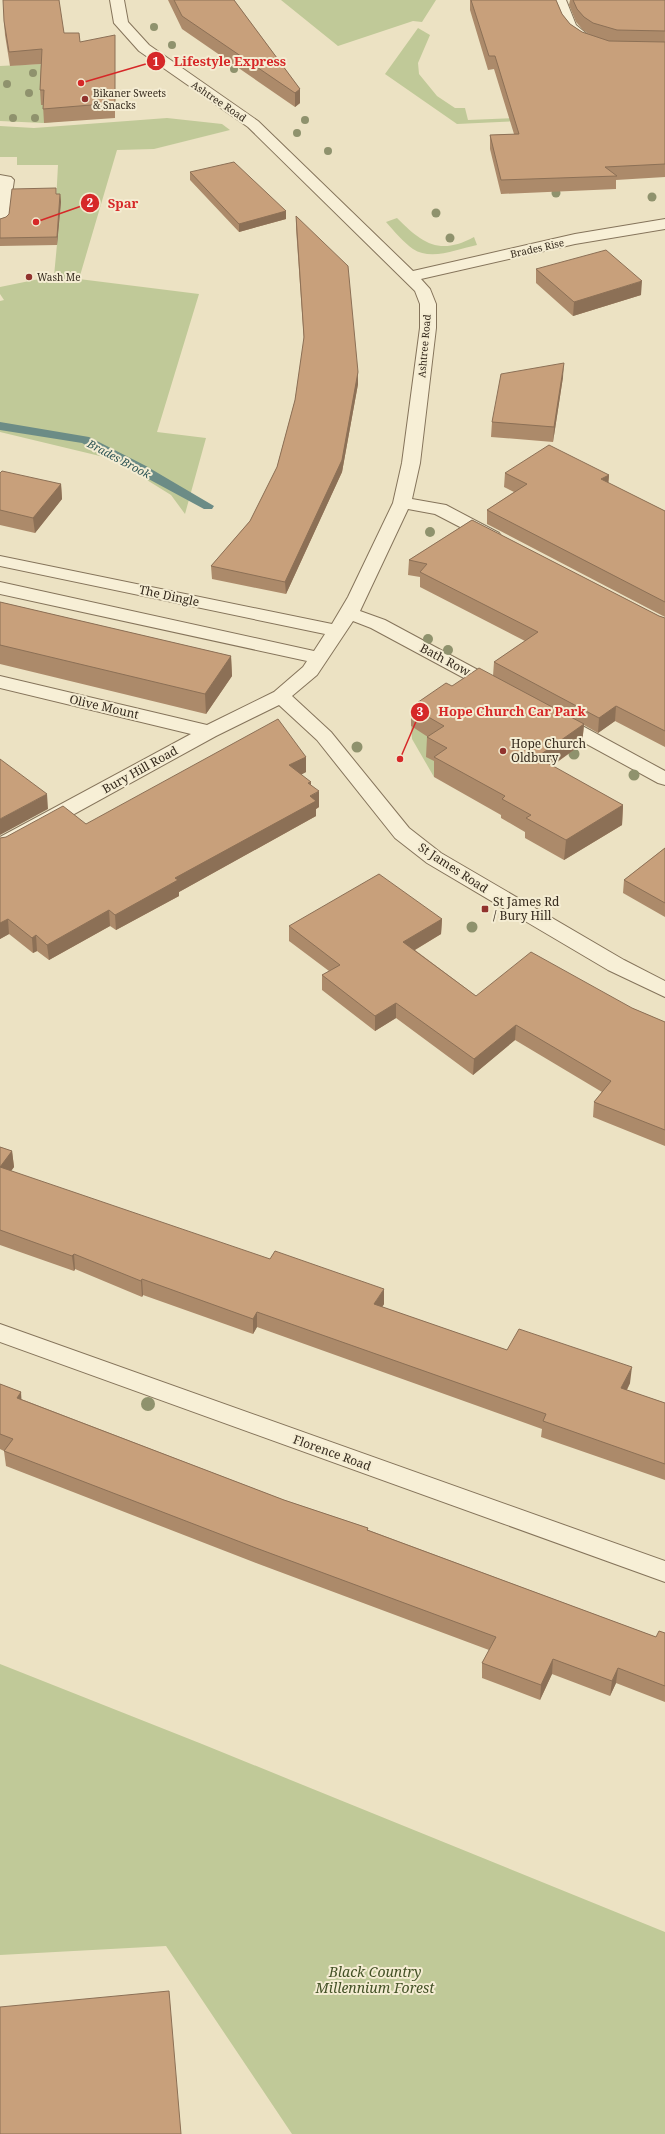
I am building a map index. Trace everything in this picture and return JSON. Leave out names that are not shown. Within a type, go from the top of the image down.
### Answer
[{"type":"street","name":"Ashtree Road","points":[[117,0],[122,23],[144,48],[178,74],[253,124],[410,276],[422,290],[428,304],[428,328],[411,463],[402,503],[349,613],[310,671],[281,696]]},
{"type":"street","points":[[559,0],[570,27],[583,39],[597,44]]},
{"type":"street","points":[[0,180],[6,180],[0,221]]},
{"type":"street","name":"Brades Rise","points":[[410,276],[575,239],[665,224]]},
{"type":"street","points":[[402,503],[440,509],[509,546]]},
{"type":"street","name":"The Dingle","points":[[0,560],[337,631]]},
{"type":"street","points":[[0,588],[319,658]]},
{"type":"street","name":"Bath Row","points":[[349,613],[378,624],[513,696]]},
{"type":"street","name":"Olive Mount","points":[[0,682],[208,732]]},
{"type":"street","name":"Bury Hill Road","points":[[0,846],[208,732],[281,696]]},
{"type":"street","name":"St James Road","points":[[281,696],[324,736],[402,833],[434,858],[616,965],[665,990]]},
{"type":"street","points":[[540,711],[665,779]]},
{"type":"street","name":"Florence Road","points":[[0,1333],[665,1572]]},
{"type":"green space","points":[[281,0],[436,0],[422,22],[413,21],[338,46]]},
{"type":"green space","points":[[418,28],[430,35],[418,63],[419,74],[437,96],[455,108],[465,108],[468,120],[558,116],[559,119],[457,124],[385,74]]},
{"type":"green space","points":[[40,64],[56,68],[64,104],[64,121],[43,123],[0,121],[0,66]]},
{"type":"green space","points":[[167,118],[222,124],[230,130],[154,149],[117,150],[79,279],[199,294],[157,432],[206,438],[185,514],[171,495],[126,467],[104,457],[0,432],[0,301],[4,300],[0,294],[0,287],[54,276],[61,202],[56,202],[58,165],[17,165],[17,157],[0,157],[0,126],[34,128]]},
{"type":"green space","points":[[397,218],[423,240],[432,244],[451,246],[462,243],[474,237],[477,245],[445,253],[428,254],[420,252],[413,249],[406,243],[386,222]]},
{"type":"green space","points":[[411,726],[444,745],[447,768],[434,777],[412,739]]},
{"type":"green space","name":"Black Country Millennium Forest","points":[[0,1664],[202,1744],[665,1932],[665,2134],[292,2134],[166,1946],[0,1955]]},
{"type":"building","points":[[3,0],[59,0],[64,33],[79,33],[80,42],[115,35],[115,103],[43,109],[44,90],[40,90],[42,49],[9,52],[4,21]]},
{"type":"building","points":[[174,0],[234,0],[300,89],[295,93],[182,16]]},
{"type":"building","points":[[471,0],[556,0],[562,14],[570,24],[582,32],[609,41],[665,42],[665,164],[605,167],[617,176],[501,180],[490,135],[519,134],[495,56],[489,56]]},
{"type":"building","points":[[573,0],[665,0],[665,31],[617,30],[593,23],[584,17],[577,9]]},
{"type":"building","points":[[234,162],[286,211],[239,224],[190,172]]},
{"type":"building","points":[[56,188],[56,194],[60,194],[57,237],[0,238],[0,219],[9,214],[12,189]]},
{"type":"building","points":[[296,216],[348,266],[358,372],[342,460],[285,582],[211,566],[250,521],[277,467],[295,400],[304,337]]},
{"type":"building","points":[[606,250],[642,281],[574,302],[536,269]]},
{"type":"building","points":[[564,363],[554,427],[492,422],[501,374]]},
{"type":"building","points":[[549,445],[609,475],[601,479],[665,511],[665,602],[487,510],[527,484],[505,473]]},
{"type":"building","points":[[2,471],[61,484],[33,518],[0,510],[0,473]]},
{"type":"building","points":[[472,520],[665,618],[665,731],[616,706],[599,718],[494,662],[538,632],[420,572],[427,564],[409,560]]},
{"type":"building","points":[[0,602],[231,656],[205,694],[0,645]]},
{"type":"building","points":[[479,668],[584,724],[537,757],[623,805],[566,840],[526,818],[531,815],[502,799],[505,796],[434,757],[447,748],[427,737],[444,726],[411,707],[446,683],[452,686]]},
{"type":"building","points":[[278,719],[306,757],[289,765],[311,782],[308,783],[319,791],[310,796],[316,801],[175,878],[178,880],[115,915],[109,910],[47,945],[36,935],[32,938],[8,919],[0,923],[0,838],[6,837],[63,806],[86,824]]},
{"type":"building","points":[[0,759],[47,794],[0,819]]},
{"type":"building","points":[[665,848],[665,903],[624,880]]},
{"type":"building","points":[[379,874],[442,919],[403,942],[476,996],[531,952],[632,1008],[665,1022],[665,1130],[594,1102],[611,1081],[516,1025],[474,1059],[396,1003],[375,1016],[322,975],[340,965],[289,926]]},
{"type":"building","points":[[0,1147],[12,1151],[0,1167]]},
{"type":"building","points":[[0,1167],[270,1259],[275,1251],[384,1289],[374,1304],[507,1350],[519,1329],[632,1367],[621,1388],[665,1403],[665,1464],[543,1421],[546,1414],[257,1312],[253,1319],[142,1279],[141,1281],[74,1254],[72,1256],[0,1230]]},
{"type":"building","points":[[0,1384],[21,1392],[17,1398],[284,1500],[368,1528],[367,1530],[656,1637],[659,1631],[665,1633],[665,1686],[618,1668],[612,1681],[553,1659],[541,1685],[482,1663],[496,1637],[256,1548],[4,1451],[13,1439],[0,1434]]},
{"type":"building","points":[[169,1991],[181,2134],[0,2134],[0,2007]]},
{"type":"waterway","name":"Brades Brook","points":[[0,426],[85,440],[142,469],[208,506]]},
{"type":"place","name":"Lifestyle Express","points":[[81,83]]},
{"type":"place","name":"Bikaner Sweets & Snacks","points":[[85,99]]},
{"type":"place","name":"Spar","points":[[36,222]]},
{"type":"place","name":"Wash Me","points":[[29,277]]},
{"type":"place","name":"Hope Church Oldbury","points":[[503,751]]},
{"type":"place","name":"Hope Church Car Park","points":[[400,759]]},
{"type":"place","name":"St James Rd / Bury Hill","points":[[485,909]]}]
